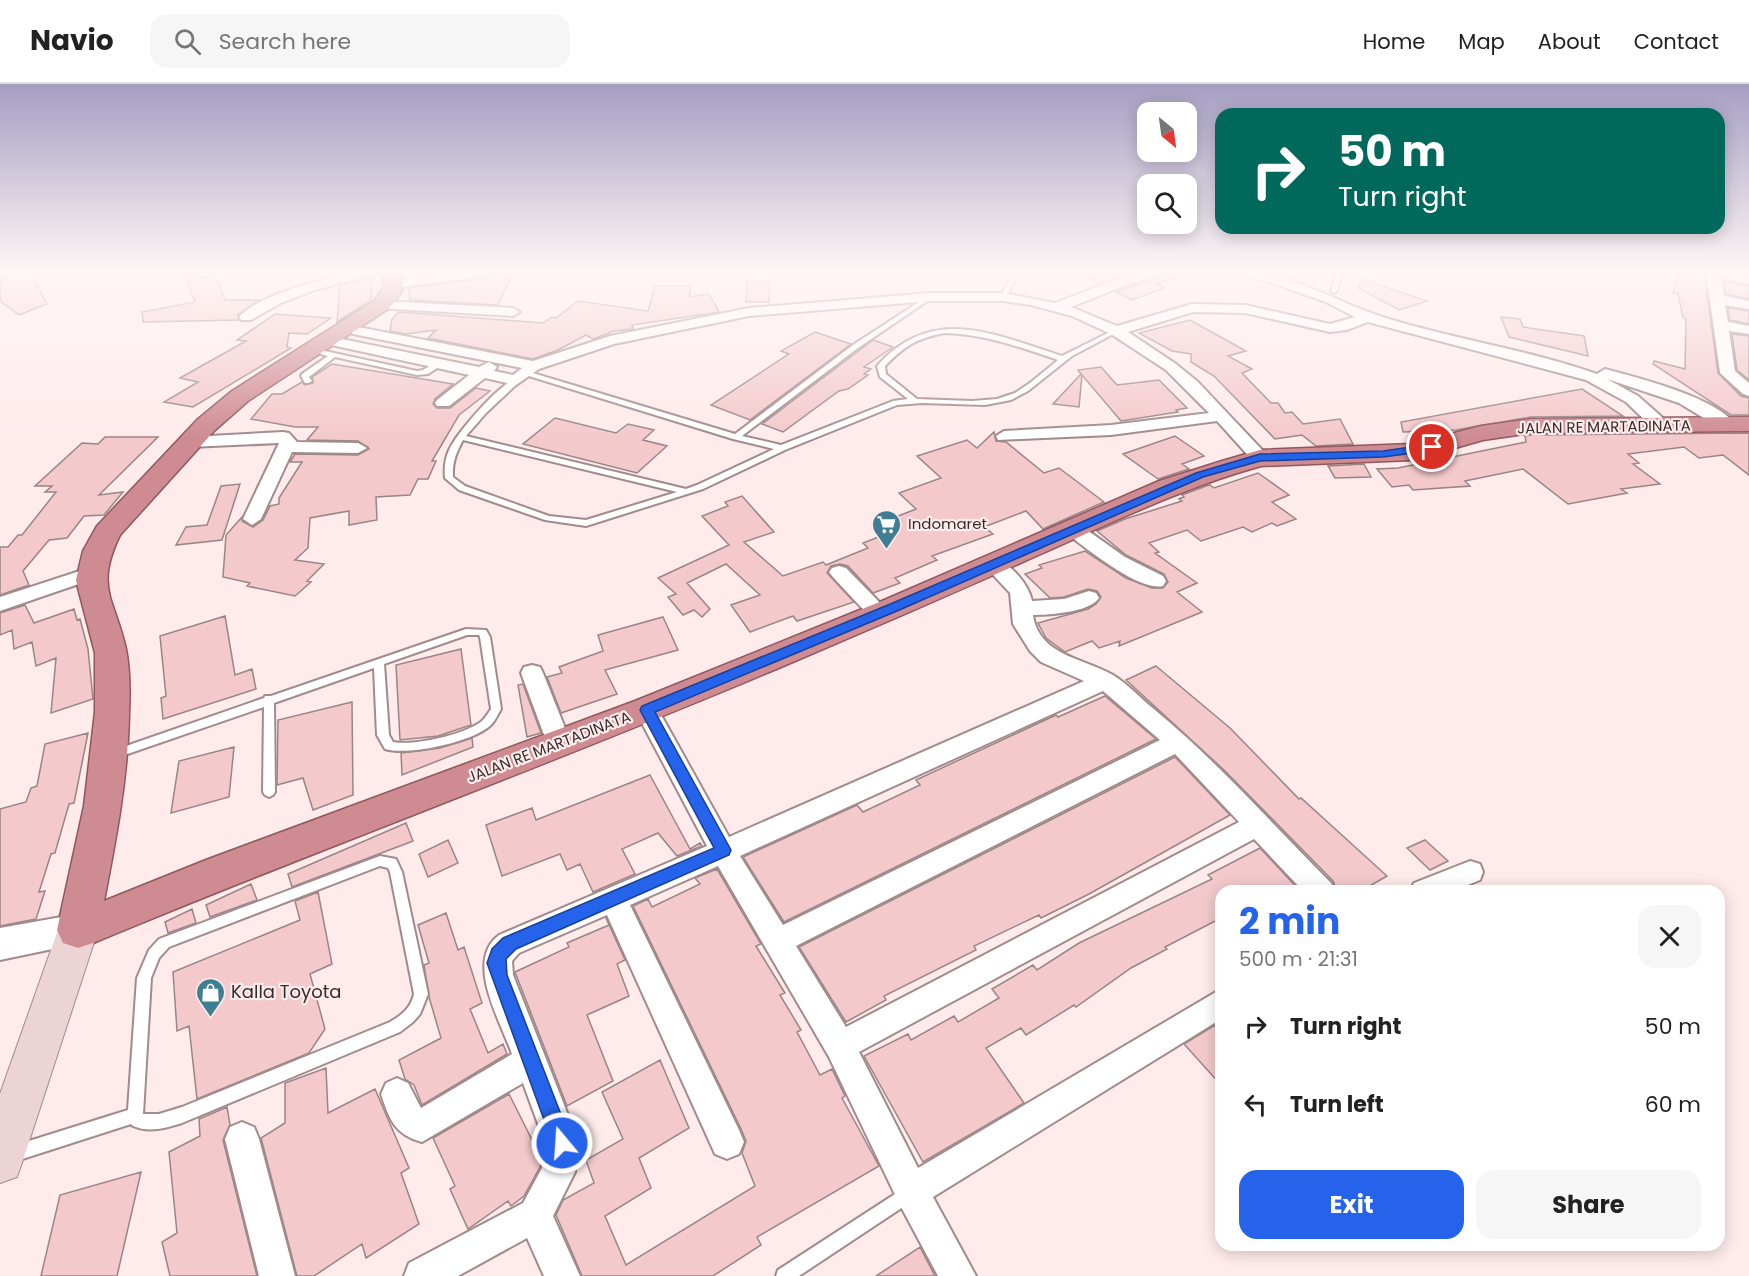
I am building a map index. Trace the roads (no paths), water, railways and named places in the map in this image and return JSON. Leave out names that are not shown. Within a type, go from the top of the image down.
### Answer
[{"type":"highway","points":[[78,930],[108,778],[113,704],[110,649],[90,588],[93,562],[107,532],[190,442],[240,396],[329,344],[345,327]]},
{"type":"highway","name":"JALAN RE MARTADINATA","points":[[78,930],[220,872],[647,710],[879,614],[1168,487],[1260,458],[1413,452],[1481,433],[1531,426],[1658,423],[1738,425]]},
{"type":"main road","points":[[1,1159],[78,930]]},
{"type":"street","points":[[329,344],[482,372],[524,373],[630,335],[673,327]]},
{"type":"street","points":[[1107,327],[1171,367],[1192,385],[1260,458]]},
{"type":"street","points":[[1116,331],[1130,327]]},
{"type":"street","points":[[1324,327],[1343,327]]},
{"type":"street","points":[[1401,327],[1651,387],[1738,425]]},
{"type":"street","points":[[1407,327],[1443,338]]},
{"type":"street","points":[[1722,327],[1728,373],[1749,391]]},
{"type":"street","points":[[1731,327],[1749,330]]},
{"type":"street","points":[[329,344],[500,359],[524,373]]},
{"type":"street","points":[[443,403],[500,359]]},
{"type":"street","points":[[1579,370],[1632,399],[1658,423]]},
{"type":"street","points":[[1004,436],[1111,430],[1221,416]]},
{"type":"street","points":[[190,442],[283,437],[288,442],[252,519]]},
{"type":"street","points":[[285,447],[358,448]]},
{"type":"street","points":[[1073,529],[1118,561],[1156,581]]},
{"type":"street","points":[[993,564],[1020,591],[1024,624],[1038,646],[1049,657],[1105,681],[1178,742],[1315,885]]},
{"type":"street","points":[[839,572],[879,614]]},
{"type":"street","points":[[0,604],[92,573]]},
{"type":"street","points":[[1021,608],[1049,609],[1072,605],[1089,598]]},
{"type":"street","points":[[532,673],[559,743]]},
{"type":"street","points":[[422,1276],[535,1215],[558,1172],[562,1143],[498,975],[496,963],[499,955],[509,944],[614,900],[1105,681]]},
{"type":"street","points":[[647,710],[723,850],[840,1046],[911,1191],[958,1276]]},
{"type":"street","points":[[779,941],[1178,742]]},
{"type":"street","points":[[840,1046],[1257,825]]},
{"type":"street","points":[[1439,885],[1470,872]]},
{"type":"street","points":[[614,900],[727,1142]]},
{"type":"street","points":[[0,944],[78,930]]},
{"type":"street","points":[[911,1191],[1215,1007]]},
{"type":"street","points":[[397,1094],[405,1118],[413,1124],[422,1126],[531,1060]]},
{"type":"street","points":[[242,1139],[277,1276]]},
{"type":"street","points":[[535,1215],[562,1276]]},
{"type":"lane","points":[[736,437],[813,380],[850,348],[884,327]]},
{"type":"lane","points":[[914,400],[883,375],[881,366],[900,345],[925,333],[943,329],[968,331],[1063,359]]},
{"type":"lane","points":[[782,448],[736,437],[524,373],[460,437],[450,456],[448,473],[454,483],[564,522],[586,523],[686,492],[727,476],[782,448],[875,409],[914,400],[950,404],[1000,401],[1033,387],[1063,359],[1116,331]]},
{"type":"lane","points":[[308,381],[305,376],[329,344]]},
{"type":"lane","points":[[460,437],[686,492]]},
{"type":"lane","points":[[110,757],[269,699],[466,632],[482,632],[485,637],[496,709],[490,719],[475,730],[405,748],[389,746],[383,735],[379,662]]},
{"type":"lane","points":[[269,699],[269,792]]},
{"type":"lane","points":[[380,861],[392,863],[396,872],[421,994],[420,1001],[410,1016],[395,1027],[182,1115],[159,1122],[146,1123],[138,1121],[135,1115],[144,978],[147,964],[164,943],[370,864],[380,861]]},
{"type":"lane","points":[[1,1159],[135,1115]]},
{"type":"lane","points":[[784,1276],[911,1191]]},
{"type":"place","name":"Indomaret","points":[[887,550]]},
{"type":"place","name":"Kalla Toyota","points":[[210,1018]]}]
